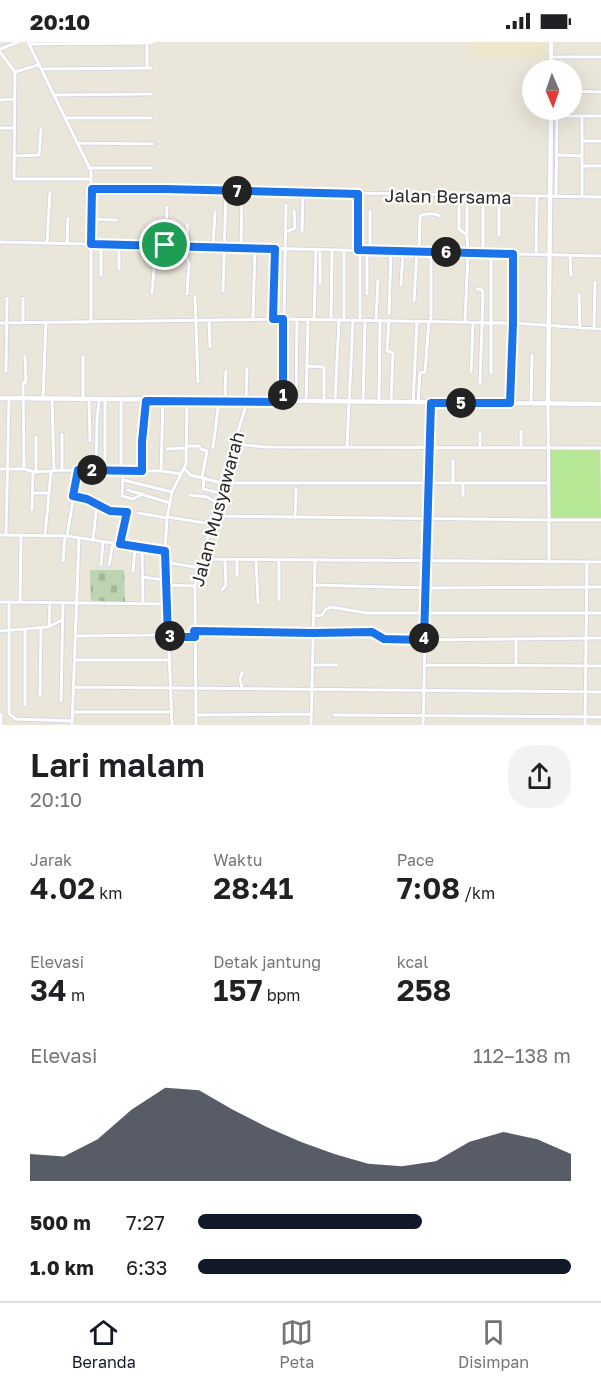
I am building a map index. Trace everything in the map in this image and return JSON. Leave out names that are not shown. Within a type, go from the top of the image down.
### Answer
[{"type":"main road","points":[[551,42],[551,57]]},
{"type":"main road","points":[[548,404],[549,254],[553,197],[554,120]]},
{"type":"main road","points":[[0,398],[601,404]]},
{"type":"street","points":[[18,42],[0,50],[15,72],[13,178],[15,180],[91,179]]},
{"type":"street","points":[[41,69],[149,68],[149,43],[29,43],[38,65],[90,168],[92,189],[90,322]]},
{"type":"street","points":[[551,57],[601,57]]},
{"type":"street","points":[[15,72],[38,65]]},
{"type":"street","points":[[582,92],[601,92]]},
{"type":"street","points":[[54,95],[152,94]]},
{"type":"street","points":[[0,100],[15,99]]},
{"type":"street","points":[[582,197],[582,116],[601,116]]},
{"type":"street","points":[[66,118],[151,118]]},
{"type":"street","points":[[553,197],[556,155],[554,120]]},
{"type":"street","points":[[0,128],[14,128]]},
{"type":"street","points":[[14,156],[39,155],[41,129]]},
{"type":"street","points":[[583,141],[601,141]]},
{"type":"street","points":[[78,143],[153,144]]},
{"type":"street","points":[[556,155],[582,156]]},
{"type":"street","points":[[582,166],[601,166]]},
{"type":"street","points":[[90,168],[152,168]]},
{"type":"street","name":"Jalan Bersama","points":[[92,189],[226,190],[467,197],[601,197]]},
{"type":"street","points":[[223,291],[226,190]]},
{"type":"street","points":[[241,248],[242,191]]},
{"type":"street","points":[[47,242],[50,192]]},
{"type":"street","points":[[302,231],[303,192]]},
{"type":"street","points":[[358,194],[360,320]]},
{"type":"street","points":[[483,196],[483,253]]},
{"type":"street","points":[[499,235],[500,196]]},
{"type":"street","points":[[465,322],[468,253],[467,197]]},
{"type":"street","points":[[467,197],[459,204],[458,212],[459,229],[467,235]]},
{"type":"street","points":[[536,254],[537,197]]},
{"type":"street","points":[[283,402],[286,205]]},
{"type":"street","points":[[165,245],[167,207]]},
{"type":"street","points":[[286,232],[295,228],[294,211]]},
{"type":"street","points":[[367,294],[370,211]]},
{"type":"street","points":[[213,247],[215,212]]},
{"type":"street","points":[[414,301],[420,216],[436,214],[440,216]]},
{"type":"street","points":[[67,243],[68,218]]},
{"type":"street","points":[[90,219],[117,220]]},
{"type":"street","points":[[187,224],[186,246],[189,264],[187,294]]},
{"type":"street","points":[[0,242],[601,256]]},
{"type":"street","points":[[101,244],[101,275]]},
{"type":"street","points":[[119,244],[120,268]]},
{"type":"street","points":[[152,293],[156,245]]},
{"type":"street","points":[[254,320],[255,248]]},
{"type":"street","points":[[273,319],[275,249]]},
{"type":"street","points":[[318,250],[320,283]]},
{"type":"street","points":[[314,320],[318,250]]},
{"type":"street","points":[[331,320],[332,250]]},
{"type":"street","points":[[344,250],[344,320]]},
{"type":"street","points":[[389,314],[391,251]]},
{"type":"street","points":[[401,285],[403,252]]},
{"type":"street","points":[[416,403],[420,374],[425,372],[430,321],[431,252]]},
{"type":"street","points":[[491,253],[491,373]]},
{"type":"street","points":[[510,403],[513,254]]},
{"type":"street","points":[[570,255],[571,275]]},
{"type":"street","points":[[378,280],[379,402]]},
{"type":"street","points":[[594,328],[595,282]]},
{"type":"street","points":[[477,289],[482,290],[483,293],[480,384]]},
{"type":"street","points":[[579,294],[580,328]]},
{"type":"street","points":[[195,297],[198,382]]},
{"type":"street","points":[[6,372],[7,298]]},
{"type":"street","points":[[23,298],[23,322]]},
{"type":"street","points":[[296,402],[297,319]]},
{"type":"street","points":[[0,323],[297,319],[491,322],[601,329]]},
{"type":"street","points":[[210,347],[212,320]]},
{"type":"street","points":[[306,402],[308,320]]},
{"type":"street","points":[[335,402],[339,320]]},
{"type":"street","points":[[347,446],[351,402],[353,320]]},
{"type":"street","points":[[363,402],[365,320]]},
{"type":"street","points":[[389,320],[387,351],[393,352],[391,402]]},
{"type":"street","points":[[416,403],[417,321]]},
{"type":"street","points":[[43,399],[46,322]]},
{"type":"street","points":[[471,372],[473,322]]},
{"type":"street","points":[[531,403],[532,355]]},
{"type":"street","points":[[24,470],[23,383],[26,382],[26,356]]},
{"type":"street","points":[[82,400],[83,356]]},
{"type":"street","points":[[308,366],[324,367],[324,402]]},
{"type":"street","name":"Jalan Musyawarah","points":[[196,725],[195,586],[246,402],[247,369]]},
{"type":"street","points":[[226,371],[227,401]]},
{"type":"street","points":[[6,535],[9,398]]},
{"type":"street","points":[[45,535],[53,471],[52,399]]},
{"type":"street","points":[[89,400],[90,441]]},
{"type":"street","points":[[96,470],[97,421],[102,400]]},
{"type":"street","points":[[102,400],[105,470]]},
{"type":"street","points":[[121,400],[122,496],[133,499],[143,495]]},
{"type":"street","points":[[142,471],[146,401]]},
{"type":"street","points":[[161,471],[163,401]]},
{"type":"street","points":[[172,725],[165,551],[167,517],[172,492],[185,469],[186,401]]},
{"type":"street","points":[[213,447],[219,401]]},
{"type":"street","points":[[423,725],[431,403]]},
{"type":"street","points":[[548,404],[549,562]]},
{"type":"street","points":[[520,447],[521,431]]},
{"type":"street","points":[[480,432],[480,447]]},
{"type":"street","points":[[62,434],[62,470]]},
{"type":"street","points":[[32,510],[36,437]]},
{"type":"street","points":[[234,444],[601,448]]},
{"type":"street","points":[[167,449],[199,446],[207,451],[203,489],[219,493]]},
{"type":"street","points":[[453,460],[453,483]]},
{"type":"street","points":[[0,469],[35,472],[161,471],[182,474]]},
{"type":"street","points":[[185,469],[189,474],[222,483],[548,483]]},
{"type":"street","points":[[63,561],[78,470]]},
{"type":"street","points":[[123,480],[172,492]]},
{"type":"street","points":[[463,483],[463,496]]},
{"type":"street","points":[[295,518],[296,489]]},
{"type":"street","points":[[128,490],[170,503]]},
{"type":"street","points":[[32,493],[49,493]]},
{"type":"street","points":[[190,495],[207,497],[217,503]]},
{"type":"street","points":[[73,496],[97,503],[110,511],[127,512],[120,544]]},
{"type":"street","points":[[93,540],[97,503]]},
{"type":"street","points":[[138,513],[205,523]]},
{"type":"street","points":[[213,516],[601,520]]},
{"type":"street","points":[[0,535],[79,537],[165,551]]},
{"type":"street","points":[[20,602],[21,535]]},
{"type":"street","points":[[1,725],[0,714],[9,714],[16,719],[47,719],[72,723],[79,537]]},
{"type":"street","points":[[101,565],[103,542]]},
{"type":"street","points":[[109,565],[113,543]]},
{"type":"street","points":[[133,572],[135,547]]},
{"type":"street","points":[[142,548],[142,604]]},
{"type":"street","points":[[202,559],[601,562]]},
{"type":"street","points":[[222,590],[226,584],[225,560]]},
{"type":"street","points":[[237,560],[237,576]]},
{"type":"street","points":[[256,560],[258,603]]},
{"type":"street","points":[[279,560],[279,600]]},
{"type":"street","points":[[311,725],[315,560]]},
{"type":"street","points":[[165,562],[200,568]]},
{"type":"street","points":[[585,725],[587,562]]},
{"type":"street","points":[[142,577],[165,580]]},
{"type":"street","points":[[165,585],[195,586]]},
{"type":"street","points":[[314,585],[426,588],[601,587]]},
{"type":"street","points":[[0,602],[166,604]]},
{"type":"street","points":[[9,602],[9,714]]},
{"type":"street","points":[[49,627],[50,602]]},
{"type":"street","points":[[60,701],[63,603]]},
{"type":"street","points":[[313,616],[322,615],[326,609],[331,607],[362,612],[601,613]]},
{"type":"street","points":[[0,631],[49,627],[62,620]]},
{"type":"street","points":[[25,628],[26,705]]},
{"type":"street","points":[[40,696],[41,628]]},
{"type":"street","points":[[76,636],[152,635],[167,631]]},
{"type":"street","points":[[194,631],[372,632],[384,639],[424,640],[601,638]]},
{"type":"street","points":[[168,637],[195,637]]},
{"type":"street","points":[[516,639],[516,665]]},
{"type":"street","points":[[75,660],[168,660]]},
{"type":"street","points":[[312,665],[337,664]]},
{"type":"street","points":[[425,665],[601,666]]},
{"type":"street","points":[[242,673],[240,679],[242,689]]},
{"type":"street","points":[[74,687],[601,692]]},
{"type":"street","points":[[73,712],[171,712]]},
{"type":"street","points":[[196,715],[311,714]]},
{"type":"street","points":[[334,715],[601,717]]},
{"type":"street","points":[[47,719],[47,725]]},
{"type":"shaded area","points":[[471,42],[549,42],[549,58],[477,58]]},
{"type":"green space","points":[[550,449],[600,449],[601,519],[551,519]]},
{"type":"green space","points":[[90,570],[124,570],[125,602],[91,603]]},
{"type":"route","points":[[92,189],[358,194],[358,250],[513,254],[510,403],[431,403],[424,640],[384,639],[375,632],[194,631],[195,637],[168,637],[165,551],[120,544],[127,513],[110,511],[97,503],[73,496],[78,470],[142,471],[142,433],[146,401],[283,402],[283,319],[273,319],[275,249],[165,245],[91,244],[92,189]]}]
